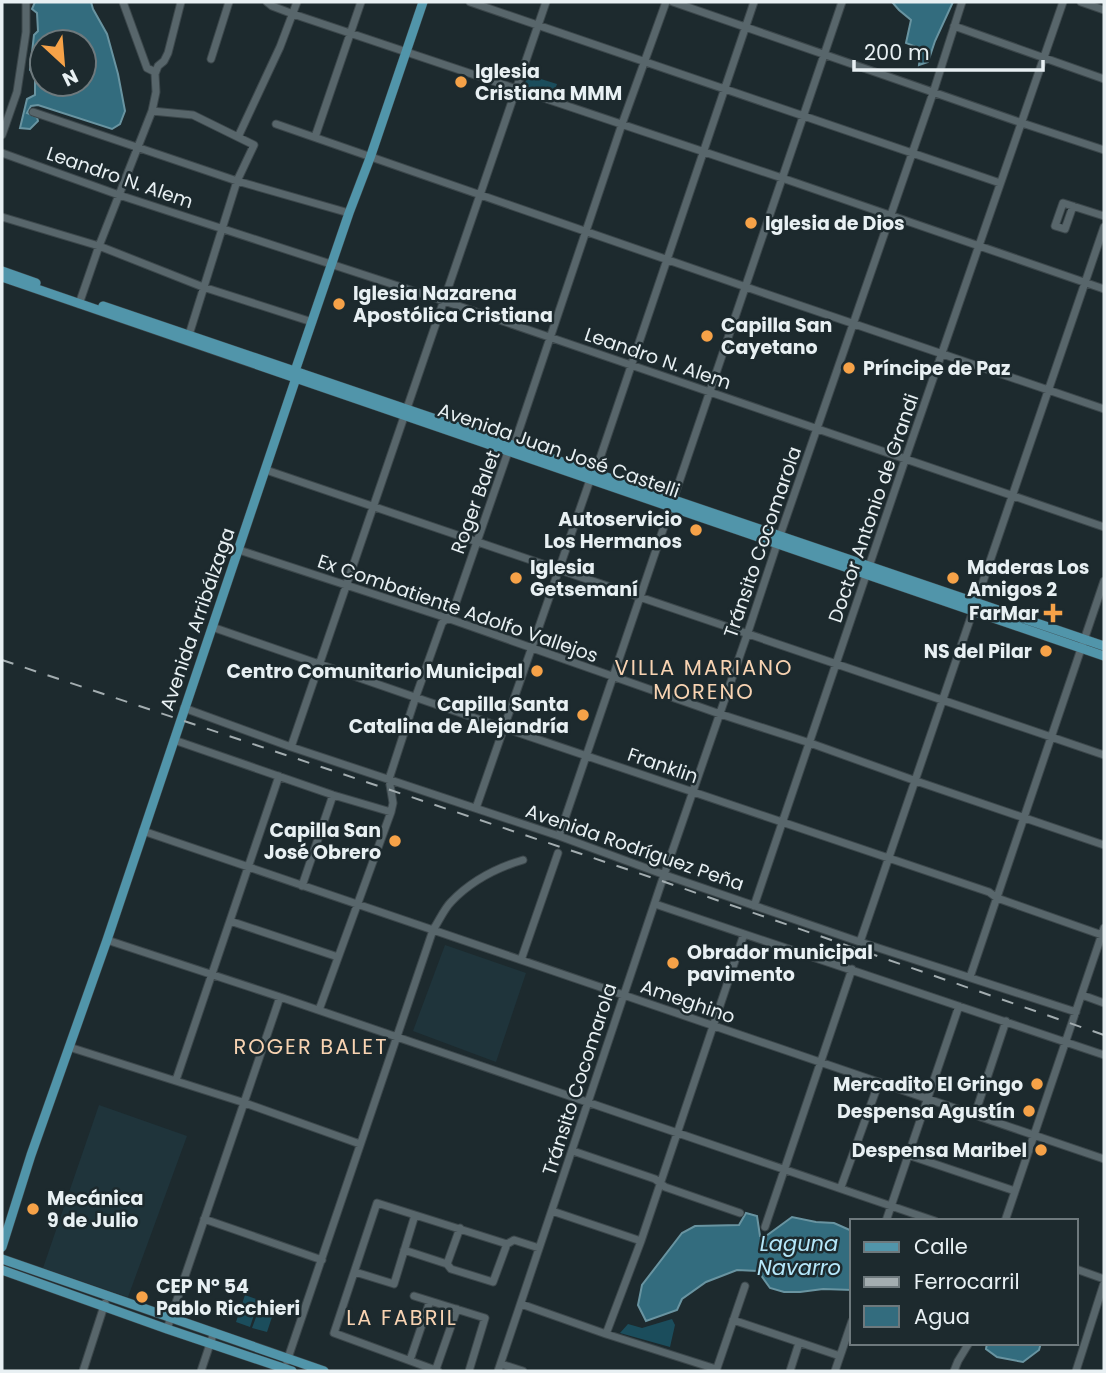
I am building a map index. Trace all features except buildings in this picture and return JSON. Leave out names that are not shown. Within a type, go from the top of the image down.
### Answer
[{"type":"main road","name":"Avenida Arribálzaga","points":[[2,1247],[31,1155],[107,940],[266,470],[312,322],[423,2]]},
{"type":"main road","name":"Avenida Juan José Castelli","points":[[2,271],[80,301]]},
{"type":"main road","name":"Avenida Juan José Castelli","points":[[2,277],[80,301],[1083,644],[1104,656]]},
{"type":"main road","name":"Avenida Juan José Castelli","points":[[1083,644],[1104,646]]},
{"type":"main road","points":[[2,1259],[214,1332],[287,1368]]},
{"type":"main road","points":[[2,1270],[210,1344],[287,1368],[324,1371]]},
{"type":"street","points":[[2,135],[17,92],[26,32],[26,2]]},
{"type":"street","points":[[123,2],[147,68],[155,72]]},
{"type":"street","points":[[80,301],[152,111],[156,92],[155,72],[168,53],[181,2]]},
{"type":"street","points":[[211,59],[229,2]]},
{"type":"street","points":[[267,2],[293,14],[516,87],[1104,289]]},
{"type":"street","points":[[238,137],[280,47],[297,2]]},
{"type":"street","points":[[315,137],[361,2]]},
{"type":"street","points":[[470,2],[1000,183]]},
{"type":"street","points":[[291,747],[546,2]]},
{"type":"street","name":"Roger Balet","points":[[319,1010],[391,812],[393,803],[389,779],[416,696],[442,623],[452,614],[551,338],[622,124],[666,2]]},
{"type":"street","points":[[673,2],[1104,150]]},
{"type":"street","points":[[476,808],[558,569],[632,366],[754,2]]},
{"type":"street","points":[[559,836],[842,2]]},
{"type":"street","name":"Tránsito Cocomarola","points":[[500,1368],[962,2]]},
{"type":"street","name":"Doctor Antonio de Grandi","points":[[754,906],[1063,2]]},
{"type":"street","points":[[1081,2],[1104,10]]},
{"type":"street","points":[[954,26],[1104,79]]},
{"type":"street","points":[[152,111],[193,115],[254,145],[237,181],[188,338]]},
{"type":"street","points":[[33,112],[237,181],[349,213]]},
{"type":"street","points":[[276,124],[746,287],[1103,406]]},
{"type":"street","name":"Leandro N. Alem","points":[[2,153],[1104,527]]},
{"type":"street","points":[[1073,206],[1104,216]]},
{"type":"street","points":[[2,217],[99,246],[204,287],[312,322]]},
{"type":"street","points":[[860,942],[1104,227]]},
{"type":"street","points":[[266,470],[1104,755]]},
{"type":"street","name":"Ex Combatiente Adolfo Vallejos","points":[[239,550],[447,618],[720,715],[810,743],[1104,845]]},
{"type":"street","points":[[970,976],[1104,581]]},
{"type":"street","name":"Franklin","points":[[212,626],[989,892],[997,898],[1103,931]]},
{"type":"street","name":"Avenida Rodríguez Peña","points":[[184,708],[291,747],[559,836],[754,906],[1076,1012]]},
{"type":"street","points":[[174,740],[333,795],[391,812]]},
{"type":"street","points":[[176,1080],[279,776]]},
{"type":"street","points":[[302,886],[333,795]]},
{"type":"street","name":"Ameghino","points":[[143,831],[1104,1159]]},
{"type":"street","points":[[521,960],[558,853]]},
{"type":"street","points":[[287,1368],[433,930],[449,903],[487,873],[523,860]]},
{"type":"street","points":[[655,904],[1104,1055]]},
{"type":"street","points":[[230,921],[338,957]]},
{"type":"street","points":[[1006,1219],[1103,931]]},
{"type":"street","points":[[606,1334],[660,1184],[744,934]]},
{"type":"street","points":[[107,940],[929,1219]]},
{"type":"street","points":[[765,1227],[852,969]]},
{"type":"street","points":[[1082,995],[1104,1003]]},
{"type":"street","points":[[167,1329],[280,997]]},
{"type":"street","points":[[887,1219],[959,1006]]},
{"type":"street","points":[[975,1114],[1006,1021]]},
{"type":"street","points":[[69,1047],[245,1102],[360,1144]]},
{"type":"street","points":[[841,1188],[879,1082]]},
{"type":"street","points":[[573,1151],[655,1179],[665,1187],[740,1213]]},
{"type":"street","points":[[908,1155],[1015,1191]]},
{"type":"street","points":[[457,1310],[437,1370],[334,1334],[377,1203],[507,1244]]},
{"type":"street","points":[[552,1211],[640,1241]]},
{"type":"street","points":[[355,1272],[394,1284],[415,1214]]},
{"type":"street","points":[[204,1219],[322,1259]]},
{"type":"street","points":[[447,1264],[460,1228]]},
{"type":"street","points":[[404,1250],[493,1282],[507,1244],[514,1240],[539,1248]]},
{"type":"street","points":[[1076,1371],[1104,1281],[1078,1270]]},
{"type":"street","points":[[521,1304],[716,1370],[745,1286]]},
{"type":"street","points":[[83,1371],[108,1296]]},
{"type":"street","points":[[414,1296],[485,1318],[469,1371]]},
{"type":"street","points":[[410,1360],[430,1301]]},
{"type":"street","points":[[733,1320],[840,1356]]},
{"type":"street","points":[[835,1371],[850,1327]]},
{"type":"street","points":[[201,1371],[214,1332]]},
{"type":"street","points":[[790,1371],[799,1343]]},
{"type":"street","points":[[954,1371],[968,1345]]},
{"type":"street","points":[[500,1368],[523,1371]]},
{"type":"shaded area","points":[[528,75],[557,84],[553,95],[524,86]]},
{"type":"shaded area","points":[[445,945],[526,973],[496,1062],[413,1031]]},
{"type":"shaded area","points":[[99,1105],[187,1136],[128,1297],[43,1268]]},
{"type":"shaded area","points":[[245,1295],[259,1300],[250,1327],[236,1322]]},
{"type":"shaded area","points":[[262,1301],[276,1305],[267,1332],[252,1328]]},
{"type":"shaded area","points":[[672,1319],[675,1325],[670,1347],[620,1333],[628,1324],[642,1328]]},
{"type":"water","points":[[35,2],[91,2],[107,34],[118,74],[125,111],[120,124],[112,129],[38,105],[31,106],[27,113],[37,117],[38,121],[30,129],[20,128],[29,98],[98,98],[98,28],[38,28],[37,13],[32,9]]},
{"type":"water","points":[[892,2],[953,2],[928,62],[919,65],[921,49],[906,43],[911,20]]},
{"type":"water","name":"Laguna Navarro","points":[[746,1213],[757,1216],[760,1236],[766,1236],[792,1217],[834,1223],[850,1230],[850,1290],[784,1292],[770,1288],[758,1271],[737,1270],[706,1282],[682,1299],[677,1310],[646,1321],[638,1305],[642,1285],[682,1233],[695,1226],[739,1225]]},
{"type":"water","points":[[987,1345],[1040,1345],[1039,1350],[1023,1362],[997,1357],[986,1349]]},
{"type":"railway","points":[[2,660],[662,881],[1104,1035]]},
{"type":"place","name":"Iglesia Cristiana MMM","points":[[461,82]]},
{"type":"place","name":"Iglesia de Dios","points":[[751,223]]},
{"type":"place","name":"Iglesia Nazarena Apostólica Cristiana","points":[[339,304]]},
{"type":"place","name":"Capilla San Cayetano","points":[[707,336]]},
{"type":"place","name":"Príncipe de Paz","points":[[849,368]]},
{"type":"place","name":"Autoservicio Los Hermanos","points":[[696,530]]},
{"type":"place","name":"Iglesia Getsemaní","points":[[516,578]]},
{"type":"place","name":"Maderas Los Amigos 2","points":[[953,578]]},
{"type":"place","name":"FarMar","points":[[1053,613]]},
{"type":"place","name":"NS del Pilar","points":[[1046,651]]},
{"type":"place","name":"Centro Comunitario Municipal","points":[[537,671]]},
{"type":"place","name":"Capilla Santa Catalina de Alejandría","points":[[583,715]]},
{"type":"place","name":"Capilla San José Obrero","points":[[395,841]]},
{"type":"place","name":"Obrador municipal pavimento","points":[[673,963]]},
{"type":"place","name":"Mercadito El Gringo","points":[[1037,1084]]},
{"type":"place","name":"Despensa Agustín","points":[[1029,1111]]},
{"type":"place","name":"Despensa Maribel","points":[[1041,1150]]},
{"type":"place","name":"Mecánica 9 de Julio","points":[[33,1209]]},
{"type":"place","name":"CEP Nº 54 Pablo Ricchieri","points":[[142,1297]]},
{"type":"district","name":"VILLA MARIANO MORENO","points":[[704,680]]},
{"type":"district","name":"ROGER BALET","points":[[311,1047]]},
{"type":"district","name":"LA FABRIL","points":[[402,1318]]}]
